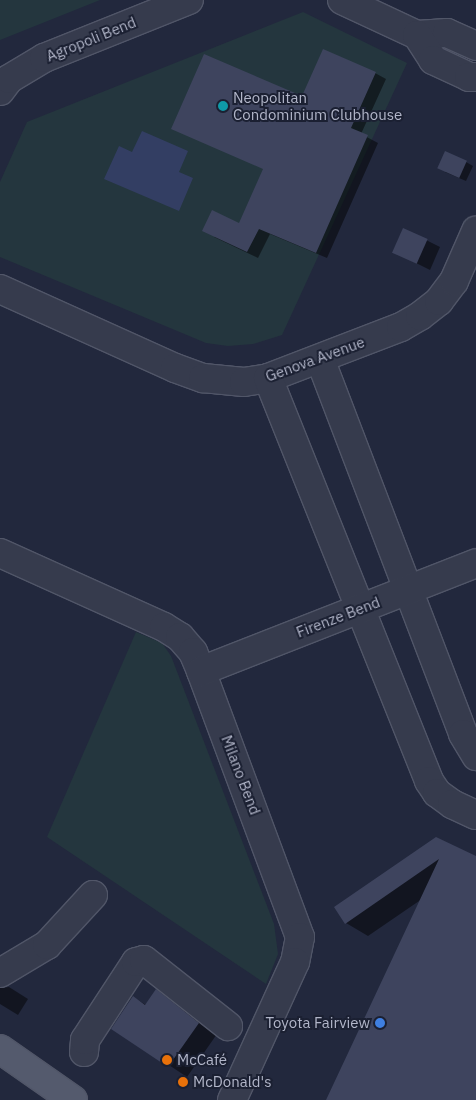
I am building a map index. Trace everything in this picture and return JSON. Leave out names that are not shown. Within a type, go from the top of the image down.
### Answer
[{"type":"main road","points":[[0,1049],[74,1100]]},
{"type":"street","name":"Agropoli Bend","points":[[0,90],[9,79],[44,58],[153,7],[189,0]]},
{"type":"street","points":[[342,0],[417,35],[447,33],[476,46]]},
{"type":"street","points":[[417,35],[433,60],[469,77],[476,77]]},
{"type":"street","name":"Genova Avenue","points":[[0,289],[175,368],[223,382],[268,378],[401,327],[427,311],[454,281],[476,231]]},
{"type":"street","points":[[320,359],[406,590],[463,734],[476,756]]},
{"type":"street","points":[[268,378],[429,781],[437,793],[452,804],[476,815]]},
{"type":"street","name":"Milano Bend","points":[[0,553],[164,627],[180,638],[192,652],[201,671],[300,937],[295,962],[232,1100]]},
{"type":"street","name":"Firenze Bend","points":[[201,671],[476,562]]},
{"type":"street","points":[[0,973],[47,945],[94,895]]},
{"type":"street","points":[[84,1052],[85,1040],[136,962],[144,960],[228,1026]]},
{"type":"shaded area","points":[[0,0],[100,0],[0,40]]},
{"type":"shaded area","points":[[303,12],[407,63],[282,335],[253,344],[228,346],[206,343],[0,257],[0,182],[27,122]]},
{"type":"shaded area","points":[[136,632],[162,643],[171,656],[274,924],[278,954],[266,984],[47,837]]},
{"type":"water","points":[[142,131],[188,151],[179,172],[193,178],[179,211],[104,179],[119,146],[132,152]]},
{"type":"building","points":[[323,49],[376,72],[351,128],[368,135],[316,253],[259,229],[247,252],[202,231],[212,210],[239,223],[263,169],[171,129],[204,54],[302,96]]},
{"type":"building","points":[[445,151],[467,161],[459,178],[437,168]]},
{"type":"building","points":[[403,228],[428,239],[417,264],[392,253]]},
{"type":"building","points":[[436,837],[476,856],[476,1100],[326,1100],[439,859],[345,924],[334,907]]},
{"type":"building","points":[[156,989],[199,1023],[168,1067],[111,1029],[133,996],[145,1005]]},
{"type":"place","name":"Neopolitan Condominium Clubhouse","points":[[223,106]]},
{"type":"place","name":"Toyota Fairview","points":[[380,1023]]},
{"type":"place","name":"McCafé","points":[[167,1060]]},
{"type":"place","name":"McDonald's","points":[[183,1082]]}]
